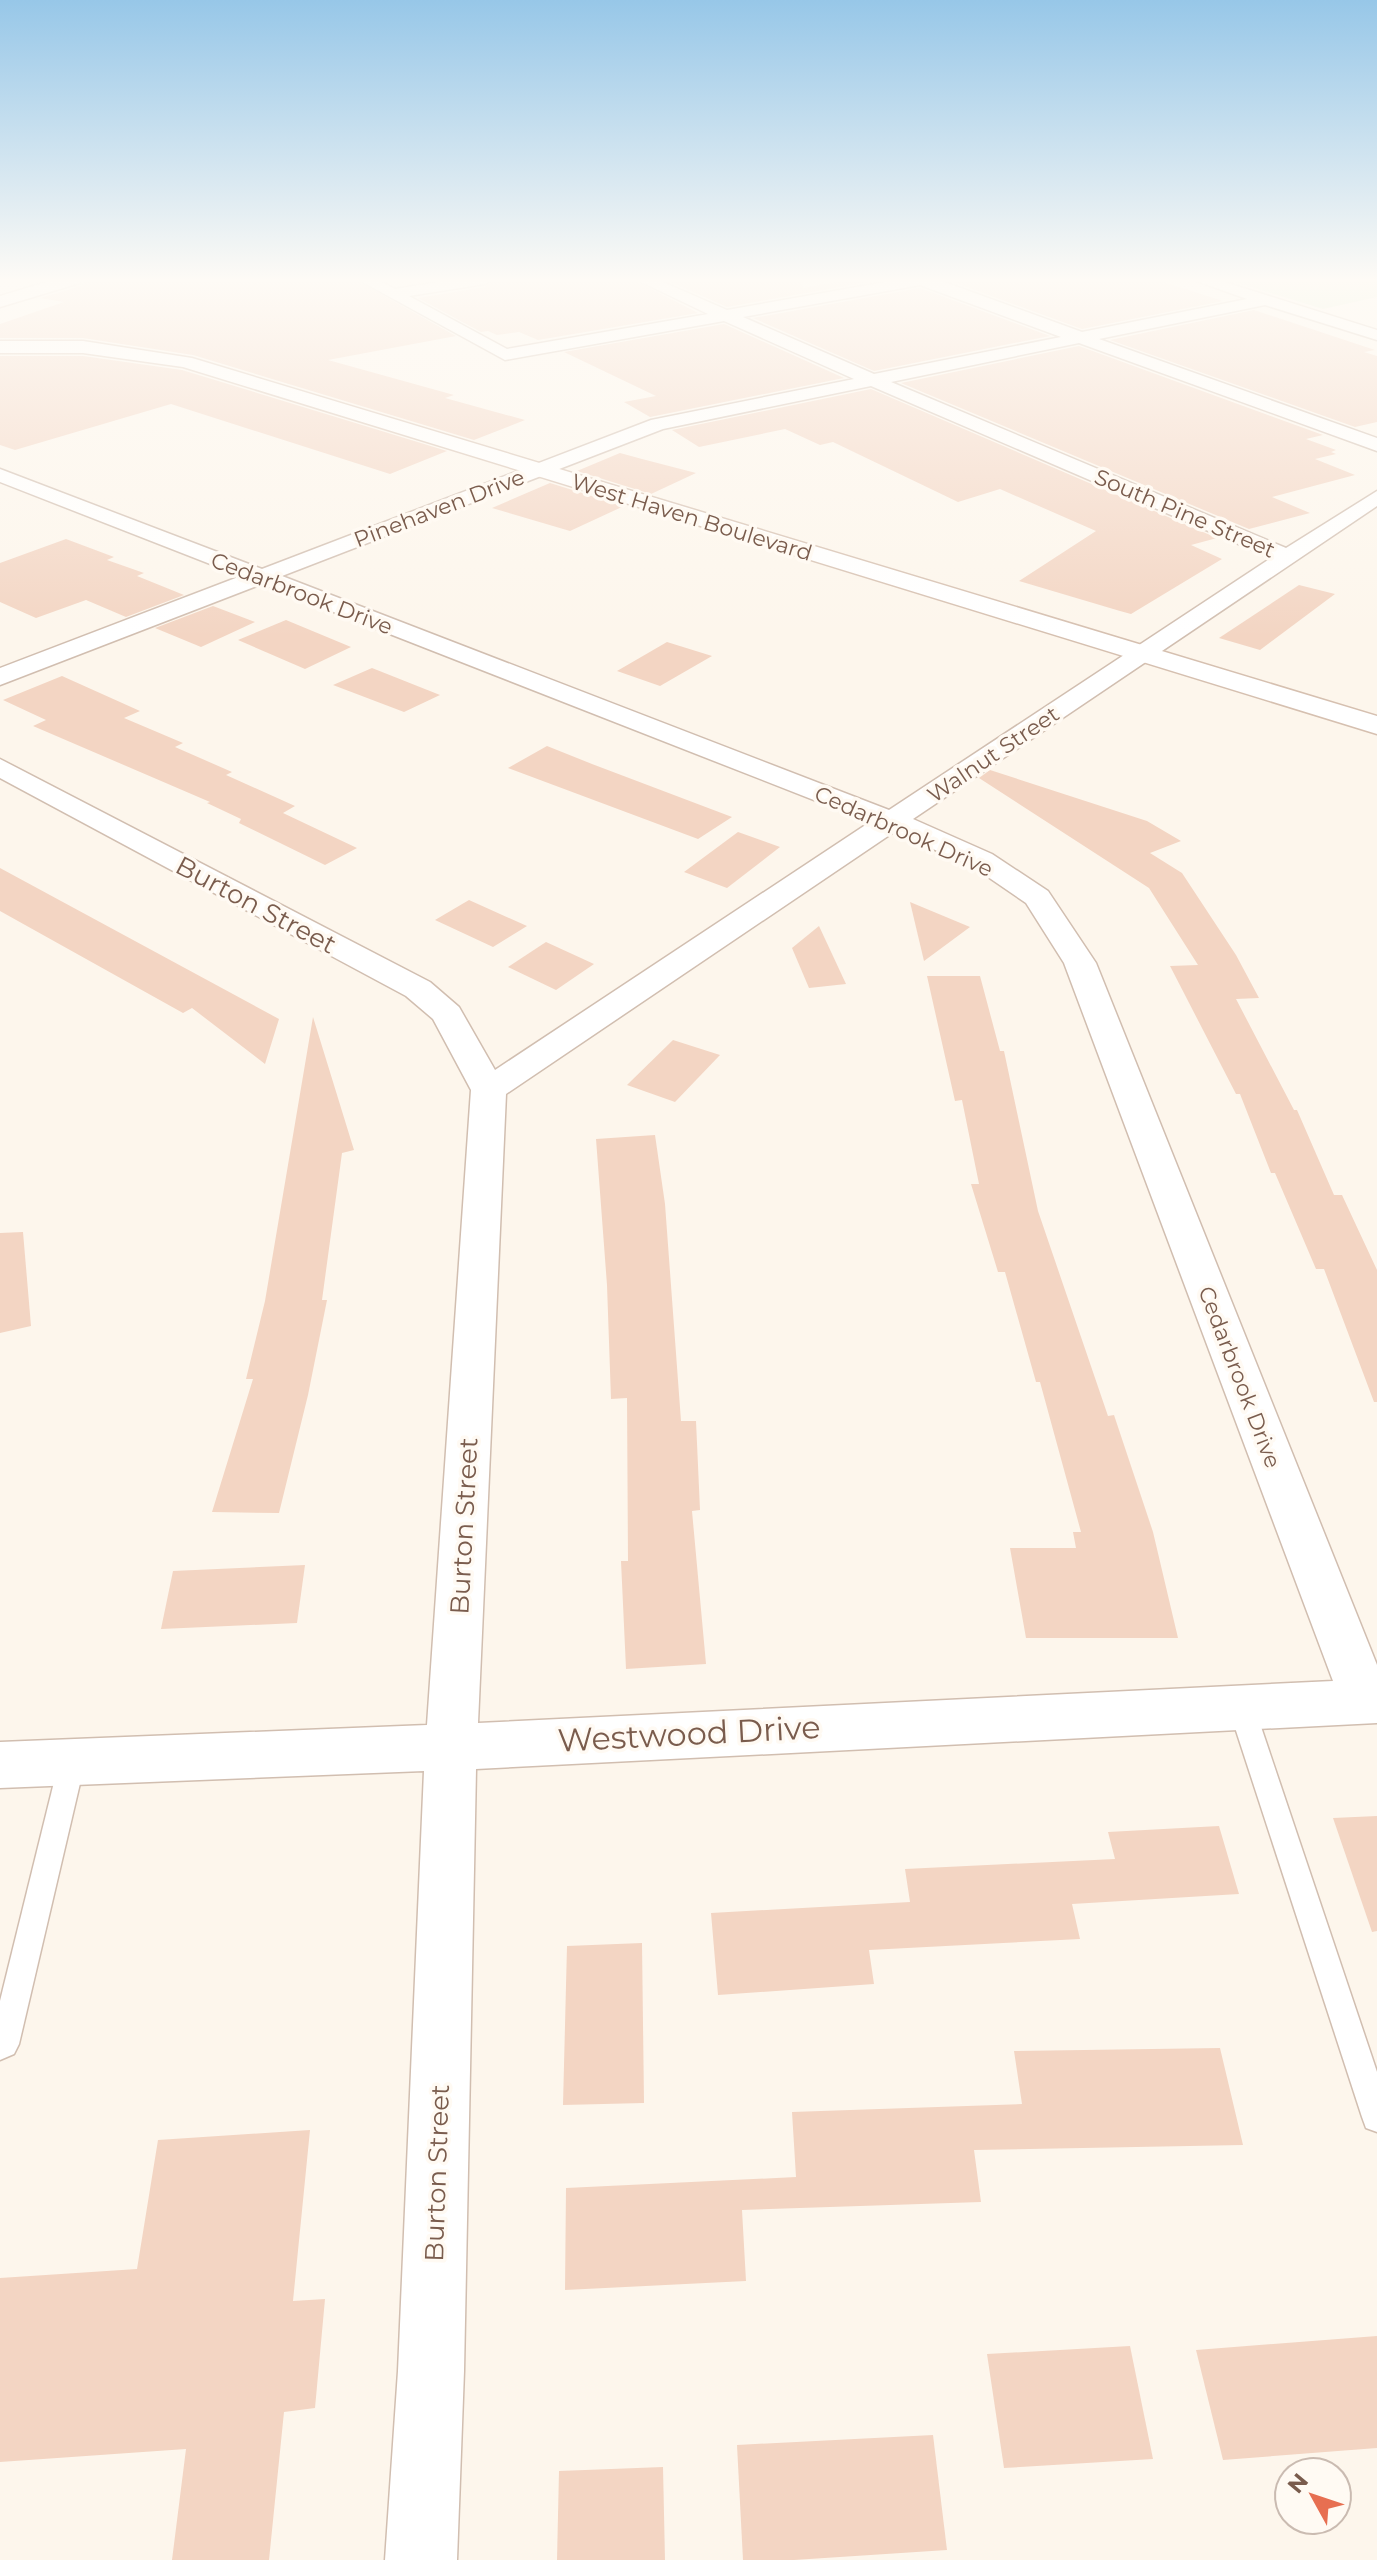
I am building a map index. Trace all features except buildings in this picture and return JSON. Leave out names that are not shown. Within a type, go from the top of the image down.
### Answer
[{"type":"street","name":"West Haven Boulevard","points":[[305,398],[1377,725]]},
{"type":"street","name":"Pinehaven Drive","points":[[0,677],[658,424],[778,398]]},
{"type":"street","name":"South Pine Street","points":[[916,398],[1286,556]]},
{"type":"street","points":[[1248,398],[1377,445]]},
{"type":"street","name":"Cedarbrook Drive","points":[[0,475],[893,821],[982,860],[1037,897],[1080,963],[1371,1701]]},
{"type":"street","name":"Walnut Street","points":[[489,1090],[1377,497]]},
{"type":"street","name":"Burton Street","points":[[0,767],[418,989],[447,1014],[489,1090],[451,1747],[431,2355],[421,2560]]},
{"type":"street","name":"Westwood Drive","points":[[0,1765],[451,1747],[1371,1701]]},
{"type":"lane","points":[[1241,1706],[1377,2117]]},
{"type":"lane","points":[[0,2045],[4,2044],[72,1762]]}]
